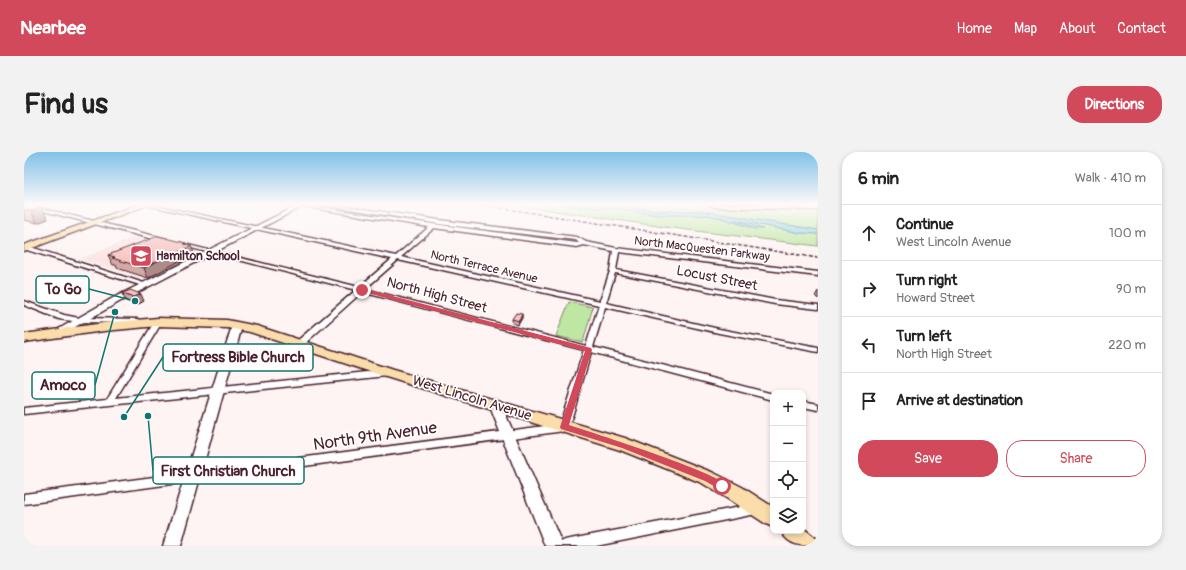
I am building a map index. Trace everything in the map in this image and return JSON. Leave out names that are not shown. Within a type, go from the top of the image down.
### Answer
[{"type":"main road","points":[[25,247],[94,223]]},
{"type":"main road","name":"West Lincoln Avenue","points":[[24,338],[104,327],[158,322],[197,322],[253,329],[388,373],[495,404],[625,445],[708,478],[735,493],[770,516]]},
{"type":"main road","points":[[795,534],[810,546]]},
{"type":"street","name":"North Terrace Avenue","points":[[230,222],[720,331],[818,350]]},
{"type":"street","points":[[55,334],[78,320],[267,222]]},
{"type":"street","name":"North MacQuesten Parkway","points":[[411,222],[562,244],[577,245],[584,243]]},
{"type":"street","name":"North MacQuesten Parkway","points":[[442,222],[572,239],[616,250],[818,274]]},
{"type":"street","name":"North High Street","points":[[94,223],[362,290],[770,396]]},
{"type":"street","points":[[299,344],[398,259],[433,226]]},
{"type":"street","points":[[25,247],[145,285]]},
{"type":"street","points":[[564,427],[613,270],[616,250]]},
{"type":"street","name":"Locust Street","points":[[613,270],[775,302],[818,307]]},
{"type":"street","name":"West Lincoln Avenue","points":[[24,303],[62,317],[78,320],[158,322]]},
{"type":"street","points":[[110,401],[158,322]]},
{"type":"street","points":[[172,546],[237,326]]},
{"type":"street","points":[[24,411],[388,373]]},
{"type":"street","points":[[495,404],[554,546]]},
{"type":"street","points":[[806,405],[818,407]]},
{"type":"street","name":"North 9th Avenue","points":[[24,499],[564,427]]},
{"type":"street","points":[[565,546],[759,508]]},
{"type":"shaded area","name":"Hamilton School","points":[[135,237],[200,254],[148,280],[80,259]]},
{"type":"green space","points":[[633,222],[735,222],[755,229],[740,222],[748,222],[800,233],[818,234],[818,246]]},
{"type":"green space","points":[[772,222],[818,222],[818,230]]},
{"type":"green space","points":[[569,302],[593,307],[583,342],[556,336]]},
{"type":"water","points":[[735,222],[742,222],[763,229],[755,229]]},
{"type":"water","points":[[746,222],[772,222],[818,230],[818,234],[801,233]]},
{"type":"building","points":[[158,236],[186,243],[184,244],[191,246],[177,253],[175,252],[144,268],[112,258],[115,257],[108,255]]},
{"type":"building","points":[[130,290],[141,294],[133,297],[122,294]]},
{"type":"building","points":[[516,313],[522,314],[519,321],[512,319]]},
{"type":"railway","points":[[593,222],[818,258]]},
{"type":"place","name":"Hamilton School","points":[[141,256]]},
{"type":"place","name":"To Go","points":[[135,301]]},
{"type":"place","name":"Amoco","points":[[115,312]]},
{"type":"place","name":"First Christian Church","points":[[148,416]]},
{"type":"place","name":"Fortress Bible Church","points":[[124,417]]},
{"type":"route","points":[[362,290],[589,350],[564,427],[625,445],[708,478],[722,486]]}]
